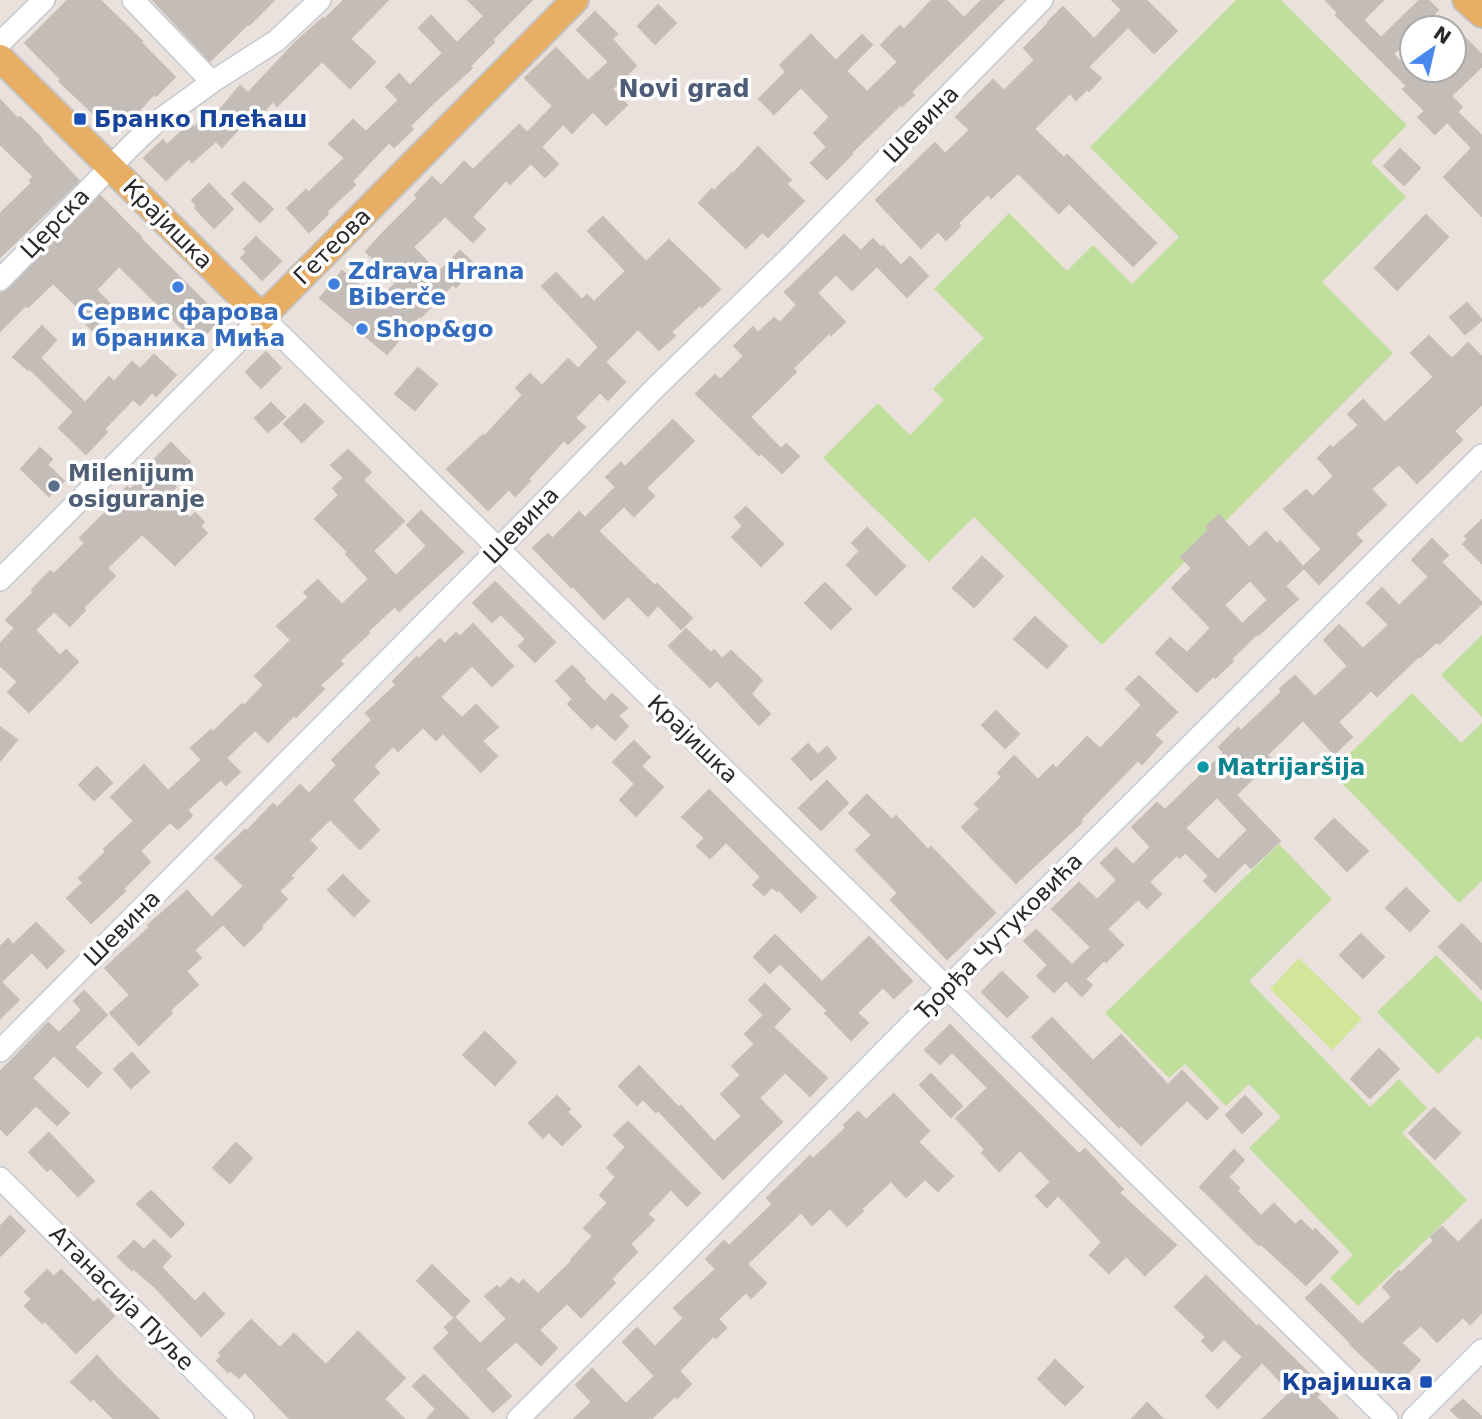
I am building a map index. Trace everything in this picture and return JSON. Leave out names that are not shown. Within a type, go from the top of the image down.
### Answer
[{"type":"main road","name":"Гетеова","points":[[262,317],[575,0]]},
{"type":"main road","points":[[1466,0],[1482,14]]},
{"type":"main road","name":"Крајишка","points":[[0,58],[262,317]]},
{"type":"street","points":[[0,43],[44,0]]},
{"type":"street","points":[[133,0],[212,82]]},
{"type":"street","name":"Церска","points":[[0,280],[154,124],[212,82],[276,41],[320,0]]},
{"type":"street","name":"Шевина","points":[[0,1051],[1042,0]]},
{"type":"street","name":"Крајишка","points":[[262,317],[1387,1419]]},
{"type":"street","name":"Гетеова","points":[[0,580],[262,317]]},
{"type":"street","name":"Ђорђа Чутуковића","points":[[518,1419],[1482,455]]},
{"type":"street","name":"Атанасија Пуље","points":[[0,1178],[243,1419]]},
{"type":"street","points":[[1413,1419],[1482,1350]]},
{"type":"green space","points":[[1236,0],[1281,0],[1407,125],[1371,162],[1406,197],[1322,282],[1393,353],[1102,645],[974,517],[929,562],[823,458],[878,403],[910,435],[944,400],[933,389],[984,338],[934,289],[1009,213],[1067,271],[1093,245],[1132,284],[1179,237],[1090,147]]},
{"type":"green space","points":[[1482,635],[1482,717],[1441,675]]},
{"type":"green space","points":[[1412,693],[1461,743],[1482,723],[1482,881],[1459,903],[1331,772]]},
{"type":"green space","points":[[1279,844],[1332,899],[1249,981],[1370,1107],[1399,1079],[1427,1108],[1402,1133],[1467,1200],[1358,1306],[1330,1278],[1353,1255],[1249,1148],[1281,1117],[1249,1084],[1226,1106],[1185,1064],[1169,1078],[1105,1013]]},
{"type":"green space","points":[[1436,955],[1482,1002],[1482,1040],[1478,1036],[1438,1074],[1377,1012]]},
{"type":"green space","points":[[1299,958],[1362,1019],[1332,1050],[1270,989]]},
{"type":"building","points":[[68,0],[100,0],[175,77],[156,96],[154,94],[116,135],[59,81],[61,79],[25,43]]},
{"type":"building","points":[[153,0],[274,0],[210,61]]},
{"type":"building","points":[[344,0],[388,0],[350,39],[375,62],[350,88],[322,61],[277,106],[273,101],[249,128],[244,123],[222,147],[216,141],[192,162],[189,158],[166,180],[144,158],[163,140],[167,145],[191,123],[194,128],[214,107],[219,111],[240,86],[248,93],[296,42]]},
{"type":"building","points":[[468,0],[532,0],[492,40],[494,42],[470,66],[472,68],[410,126],[413,129],[394,147],[389,142],[352,181],[355,185],[309,232],[287,208],[306,190],[308,193],[345,158],[329,144],[353,120],[366,132],[399,100],[386,87],[399,74],[410,86],[443,53],[419,28],[431,16],[457,43],[484,16]]},
{"type":"building","points":[[932,0],[946,0],[964,18],[982,0],[1004,0],[911,92],[914,95],[902,106],[901,104],[827,179],[811,163],[827,147],[814,133],[830,117],[801,87],[774,114],[759,99],[786,72],[780,65],[811,35],[836,61],[862,35],[872,45],[846,71],[867,92],[898,62],[881,45],[900,26],[904,30]]},
{"type":"building","points":[[1112,0],[1146,0],[1177,31],[1154,53],[1128,27],[1088,67],[1101,78],[1076,100],[1070,93],[1034,129],[1064,158],[1067,155],[1156,243],[1133,266],[1069,203],[1059,213],[1018,173],[991,198],[988,194],[958,223],[960,226],[946,240],[938,231],[921,248],[876,200],[935,143],[945,154],[970,130],[956,117],[993,80],[1004,91],[1035,60],[1024,48],[1063,7],[1094,39],[1122,10]]},
{"type":"building","points":[[1326,0],[1383,0],[1363,20],[1381,38],[1398,21],[1398,49],[1393,54],[1398,59],[1398,77],[1336,15],[1338,13]]},
{"type":"building","points":[[1420,0],[1428,0],[1438,10],[1434,14],[1406,14]]},
{"type":"building","points":[[658,5],[676,23],[655,44],[638,26]]},
{"type":"building","points":[[595,12],[617,34],[612,39],[636,66],[612,89],[627,105],[606,125],[593,111],[572,133],[563,124],[541,147],[558,164],[545,177],[531,163],[510,184],[506,180],[472,217],[485,229],[473,242],[445,216],[413,247],[438,273],[460,251],[476,266],[456,287],[453,284],[419,316],[387,354],[320,298],[342,271],[378,301],[399,280],[366,252],[418,198],[415,195],[432,177],[441,186],[464,162],[473,170],[519,125],[527,133],[553,106],[525,78],[556,48],[588,81],[609,62],[577,30]]},
{"type":"building","points":[[1468,41],[1482,55],[1482,66],[1468,80]]},
{"type":"building","points":[[1405,84],[1463,84],[1451,96],[1462,107],[1457,112],[1482,136],[1482,216],[1444,177],[1472,148],[1447,122],[1435,134],[1418,117],[1425,111],[1403,89],[1407,86]]},
{"type":"building","points":[[0,100],[42,139],[79,181],[0,257],[0,214],[32,183],[30,180],[34,177],[0,144]]},
{"type":"building","points":[[758,147],[791,180],[786,184],[804,201],[768,237],[762,232],[746,248],[699,203],[712,189],[714,191],[733,174]]},
{"type":"building","points":[[1400,149],[1420,168],[1404,185],[1384,166]]},
{"type":"building","points":[[244,182],[273,209],[260,222],[232,194]]},
{"type":"building","points":[[209,184],[233,209],[214,228],[195,208],[197,206],[192,200]]},
{"type":"building","points":[[100,196],[221,318],[197,343],[119,266],[96,290],[114,308],[92,330],[77,314],[81,310],[53,283],[0,331],[0,294],[9,289]]},
{"type":"building","points":[[1426,215],[1448,237],[1397,290],[1375,268]]},
{"type":"building","points":[[603,217],[646,262],[669,240],[720,289],[671,332],[675,336],[659,350],[638,329],[605,362],[625,382],[608,400],[600,392],[575,418],[585,427],[568,444],[564,440],[515,496],[509,489],[488,510],[447,469],[483,435],[484,437],[523,395],[516,388],[530,374],[542,386],[568,359],[578,369],[599,347],[542,286],[556,273],[582,300],[587,295],[594,302],[626,271],[588,231]]},
{"type":"building","points":[[844,235],[861,251],[873,239],[901,266],[910,257],[928,276],[907,297],[877,266],[852,290],[836,274],[817,293],[845,322],[831,335],[829,333],[793,368],[796,372],[750,417],[781,449],[786,444],[799,456],[782,473],[761,453],[759,455],[696,394],[715,375],[720,380],[744,356],[734,346],[753,327],[758,333],[774,318],[780,323],[797,305],[785,292]]},
{"type":"building","points":[[256,237],[281,261],[262,280],[241,258],[247,252],[244,249]]},
{"type":"building","points":[[1467,303],[1482,320],[1465,334],[1450,317]]},
{"type":"building","points":[[42,326],[56,340],[40,358],[85,403],[109,377],[114,382],[132,362],[140,369],[154,355],[176,375],[156,396],[152,392],[140,405],[133,399],[104,429],[107,432],[86,454],[59,428],[74,412],[29,368],[28,370],[13,357]]},
{"type":"building","points":[[1429,336],[1452,359],[1468,343],[1482,357],[1482,404],[1454,431],[1462,440],[1417,483],[1399,464],[1371,489],[1386,505],[1355,534],[1362,541],[1319,584],[1303,567],[1322,549],[1284,509],[1306,490],[1313,497],[1334,476],[1318,458],[1359,425],[1348,414],[1363,400],[1385,423],[1434,377],[1411,353]]},
{"type":"building","points":[[266,352],[281,368],[261,388],[246,372]]},
{"type":"building","points":[[418,368],[437,384],[415,410],[395,394]]},
{"type":"building","points":[[271,403],[285,417],[268,432],[255,418]]},
{"type":"building","points":[[305,404],[323,422],[302,442],[284,424]]},
{"type":"building","points":[[673,420],[694,441],[646,488],[654,496],[634,516],[624,506],[598,531],[692,618],[681,629],[658,605],[648,616],[628,596],[604,619],[533,548],[548,534],[552,539],[579,512],[585,518],[616,487],[606,477],[621,463],[625,467]]},
{"type":"building","points":[[171,443],[190,462],[170,482],[176,487],[167,496],[190,518],[195,513],[204,522],[200,526],[207,533],[175,565],[142,534],[107,568],[115,576],[83,608],[85,610],[70,626],[54,611],[35,630],[60,656],[66,650],[78,662],[29,712],[8,692],[18,682],[0,665],[0,644],[15,628],[6,620],[34,592],[32,590],[50,571],[54,574],[85,543],[80,538],[127,487],[130,490],[157,463],[154,460]]},
{"type":"building","points":[[40,448],[52,459],[47,465],[64,481],[49,496],[21,469]]},
{"type":"building","points":[[348,450],[371,472],[363,480],[404,521],[373,551],[396,576],[427,546],[407,525],[421,511],[463,552],[399,611],[395,606],[367,632],[369,633],[339,661],[343,664],[320,685],[324,689],[268,742],[255,730],[226,758],[240,772],[226,785],[221,779],[187,810],[192,816],[178,829],[170,822],[140,851],[150,862],[123,889],[125,891],[91,923],[67,898],[83,883],[79,878],[106,852],[104,849],[134,821],[111,797],[144,765],[168,791],[202,760],[191,748],[211,730],[213,732],[242,704],[244,706],[264,685],[255,676],[291,640],[277,626],[309,597],[304,592],[318,580],[342,605],[369,579],[346,554],[348,552],[315,519],[339,495],[333,488],[344,478],[331,465]]},
{"type":"building","points":[[746,507],[783,544],[761,566],[732,537],[743,526],[735,517]]},
{"type":"building","points":[[1219,515],[1249,548],[1266,532],[1277,544],[1280,541],[1304,568],[1285,586],[1298,599],[1197,692],[1156,653],[1170,638],[1187,653],[1211,628],[1172,588],[1192,568],[1181,557],[1209,530],[1206,527]],"holes":[[[1250,580],[1268,600],[1242,624],[1224,605]]]},
{"type":"building","points":[[1482,520],[1482,563],[1463,544],[1468,539],[1465,536]]},
{"type":"building","points":[[867,528],[905,566],[876,595],[847,565],[860,551],[852,543]]},
{"type":"building","points":[[1432,539],[1448,555],[1441,562],[1482,603],[1439,644],[1436,642],[1419,656],[1377,696],[1371,690],[1338,722],[1352,737],[1334,754],[1303,720],[1267,755],[1272,760],[1236,795],[1280,841],[1251,868],[1245,862],[1215,892],[1204,881],[1209,876],[1185,852],[1180,858],[1177,855],[1149,882],[1161,894],[1147,908],[1138,899],[1107,929],[1123,945],[1085,979],[1092,985],[1082,996],[1066,980],[1054,992],[1037,976],[1048,965],[1024,941],[1036,930],[1072,965],[1091,947],[1052,909],[1079,883],[1097,900],[1117,880],[1101,863],[1116,848],[1133,865],[1151,847],[1132,827],[1157,803],[1165,810],[1224,753],[1219,747],[1238,728],[1241,731],[1295,676],[1315,697],[1348,666],[1324,640],[1339,625],[1363,649],[1389,625],[1367,603],[1382,588],[1399,606],[1429,577],[1412,560]],"holes":[[[1217,797],[1248,830],[1218,860],[1185,828]]]},
{"type":"building","points":[[982,557],[1003,576],[974,607],[953,588]]},
{"type":"building","points":[[495,582],[555,642],[535,662],[519,646],[526,639],[501,614],[492,622],[473,603]]},
{"type":"building","points":[[825,583],[851,609],[831,629],[805,603]]},
{"type":"building","points":[[1035,617],[1067,646],[1047,668],[1014,639]]},
{"type":"building","points":[[473,624],[513,666],[492,686],[472,665],[440,697],[462,718],[476,705],[498,727],[482,741],[497,756],[481,772],[443,733],[436,740],[423,727],[398,751],[393,746],[373,766],[379,773],[352,800],[379,830],[360,849],[330,819],[309,840],[317,848],[279,891],[287,899],[244,946],[223,924],[194,950],[201,958],[186,971],[198,985],[170,1010],[172,1013],[139,1045],[110,1013],[130,995],[105,968],[187,891],[212,918],[244,886],[215,858],[273,804],[277,808],[300,785],[309,794],[337,765],[332,760],[372,720],[366,713],[396,685],[393,681],[440,639],[445,644],[456,633],[460,637]]},
{"type":"building","points":[[686,629],[711,653],[714,650],[722,659],[731,651],[762,680],[751,694],[770,714],[759,725],[717,680],[710,687],[669,646]]},
{"type":"building","points":[[572,666],[605,702],[612,694],[627,708],[618,716],[628,726],[615,740],[597,723],[592,728],[568,704],[573,699],[556,681]]},
{"type":"building","points":[[1139,676],[1177,712],[1154,735],[1162,742],[1142,764],[1138,760],[1080,820],[1082,822],[1016,883],[962,827],[980,809],[975,804],[1002,777],[998,773],[1014,756],[1038,780],[1053,765],[1056,769],[1087,737],[1100,749],[1142,705],[1126,689]]},
{"type":"building","points":[[996,711],[1019,734],[1005,748],[982,725]]},
{"type":"building","points":[[0,727],[17,740],[0,761]]},
{"type":"building","points":[[634,741],[650,757],[641,766],[663,787],[636,816],[620,800],[635,784],[613,762]]},
{"type":"building","points":[[808,744],[818,755],[827,747],[836,758],[811,780],[792,759]]},
{"type":"building","points":[[97,767],[112,783],[94,800],[79,785]]},
{"type":"building","points":[[827,781],[848,803],[821,830],[799,808]]},
{"type":"building","points":[[709,790],[816,897],[801,912],[779,890],[772,887],[764,895],[753,885],[761,877],[726,842],[710,858],[697,846],[705,838],[682,817]]},
{"type":"building","points":[[867,795],[892,820],[896,816],[928,850],[931,847],[995,913],[947,959],[891,900],[898,893],[856,850],[872,835],[849,813]]},
{"type":"building","points":[[1334,819],[1368,851],[1347,871],[1315,838]]},
{"type":"building","points":[[343,875],[369,901],[354,916],[328,890]]},
{"type":"building","points":[[1406,888],[1429,911],[1410,931],[1386,908]]},
{"type":"building","points":[[36,923],[64,951],[47,968],[32,952],[1,982],[19,1000],[0,1018],[0,947],[8,939],[13,945]]},
{"type":"building","points":[[1462,924],[1482,945],[1482,989],[1439,947]]},
{"type":"building","points":[[1361,934],[1384,957],[1363,978],[1340,955]]},
{"type":"building","points":[[775,935],[822,982],[869,937],[912,981],[894,998],[883,987],[857,1013],[868,1023],[851,1040],[825,1013],[828,1011],[780,963],[770,973],[754,957]]},
{"type":"building","points":[[1002,972],[1028,997],[1007,1017],[982,992]]},
{"type":"building","points":[[765,984],[790,1009],[773,1027],[827,1078],[810,1096],[785,1072],[759,1098],[782,1122],[723,1179],[658,1110],[656,1112],[643,1099],[637,1105],[619,1086],[639,1066],[714,1142],[742,1116],[721,1094],[741,1075],[732,1066],[755,1044],[745,1034],[764,1015],[749,1000]]},
{"type":"building","points":[[84,991],[107,1015],[74,1047],[101,1073],[88,1087],[54,1055],[32,1078],[69,1113],[57,1125],[36,1105],[7,1135],[0,1128],[0,1072],[48,1023],[59,1033],[82,1010],[74,1001]]},
{"type":"building","points":[[1052,1018],[1093,1061],[1121,1035],[1168,1085],[1182,1071],[1218,1108],[1207,1119],[1187,1100],[1141,1145],[1121,1125],[1119,1127],[1032,1037]]},
{"type":"building","points":[[950,1025],[1079,1154],[1085,1149],[1123,1189],[1119,1193],[1176,1245],[1145,1275],[1126,1256],[1109,1273],[1090,1255],[1102,1242],[1058,1195],[1047,1207],[1036,1196],[1051,1182],[1020,1150],[999,1171],[982,1153],[985,1149],[956,1118],[988,1088],[952,1052],[940,1064],[925,1050]]},
{"type":"building","points":[[485,1032],[516,1062],[495,1085],[463,1055]]},
{"type":"building","points":[[1379,1049],[1399,1069],[1370,1098],[1351,1079]]},
{"type":"building","points":[[132,1053],[149,1072],[131,1088],[114,1069]]},
{"type":"building","points":[[931,1074],[962,1106],[951,1117],[920,1085]]},
{"type":"building","points":[[894,1094],[929,1131],[918,1142],[953,1176],[938,1191],[925,1179],[906,1197],[891,1181],[847,1226],[830,1208],[812,1225],[801,1212],[747,1264],[766,1283],[751,1298],[746,1292],[718,1319],[726,1328],[716,1338],[713,1336],[679,1371],[691,1384],[677,1398],[675,1396],[651,1419],[574,1419],[592,1402],[576,1385],[592,1369],[626,1404],[655,1376],[623,1342],[637,1328],[655,1347],[684,1318],[674,1308],[716,1269],[706,1259],[724,1241],[729,1246],[773,1204],[767,1198],[810,1156],[813,1159],[846,1128],[844,1125],[858,1112],[866,1120]]},
{"type":"building","points":[[557,1096],[570,1109],[567,1112],[581,1126],[562,1145],[549,1132],[543,1138],[529,1123]]},
{"type":"building","points":[[1245,1096],[1262,1114],[1242,1133],[1226,1115]]},
{"type":"building","points":[[1434,1108],[1460,1133],[1435,1159],[1409,1133]]},
{"type":"building","points":[[628,1122],[700,1193],[687,1206],[671,1189],[647,1214],[654,1220],[630,1244],[637,1252],[611,1279],[615,1283],[581,1317],[567,1303],[539,1330],[557,1348],[541,1365],[516,1341],[485,1369],[511,1396],[493,1412],[434,1348],[450,1333],[445,1327],[455,1318],[480,1344],[507,1319],[485,1296],[497,1286],[500,1289],[511,1278],[519,1285],[523,1280],[538,1294],[572,1261],[593,1236],[584,1228],[608,1203],[600,1195],[616,1177],[607,1168],[626,1147],[614,1135]]},
{"type":"building","points":[[49,1133],[94,1181],[78,1196],[51,1168],[47,1171],[29,1152]]},
{"type":"building","points":[[236,1143],[252,1158],[230,1183],[213,1168]]},
{"type":"building","points":[[1234,1150],[1244,1160],[1228,1177],[1239,1188],[1237,1191],[1261,1216],[1274,1204],[1295,1225],[1301,1220],[1313,1232],[1315,1229],[1338,1252],[1306,1285],[1259,1245],[1200,1187]]},
{"type":"building","points":[[151,1191],[184,1224],[171,1237],[137,1204]]},
{"type":"building","points":[[10,1216],[25,1231],[0,1256],[0,1227]]},
{"type":"building","points":[[1482,1220],[1482,1312],[1470,1324],[1463,1317],[1437,1342],[1421,1325],[1401,1343],[1420,1360],[1393,1389],[1379,1377],[1382,1374],[1306,1298],[1321,1284],[1362,1325],[1392,1297],[1383,1287],[1434,1241],[1431,1237],[1442,1227],[1458,1243]]},
{"type":"building","points":[[154,1240],[171,1256],[161,1267],[195,1302],[204,1293],[224,1314],[201,1336],[155,1287],[118,1257],[134,1241],[144,1250]]},
{"type":"building","points":[[432,1265],[469,1301],[454,1317],[417,1281]]},
{"type":"building","points":[[47,1270],[54,1277],[61,1270],[94,1303],[98,1299],[114,1316],[76,1353],[45,1321],[42,1323],[25,1306],[32,1299],[25,1292]]},
{"type":"building","points":[[1206,1276],[1325,1389],[1316,1397],[1338,1419],[1263,1419],[1291,1392],[1262,1362],[1218,1408],[1206,1396],[1243,1357],[1224,1339],[1212,1351],[1202,1341],[1206,1337],[1175,1307]]},
{"type":"building","points":[[251,1320],[280,1348],[294,1334],[326,1365],[358,1332],[405,1378],[384,1399],[404,1419],[290,1419],[245,1372],[239,1378],[217,1361],[222,1355],[219,1353]]},
{"type":"building","points":[[97,1356],[159,1419],[114,1419],[93,1398],[91,1401],[71,1382]]},
{"type":"building","points":[[1055,1360],[1083,1387],[1065,1405],[1038,1379]]},
{"type":"building","points":[[424,1375],[469,1419],[427,1419],[436,1409],[413,1386]]},
{"type":"building","points":[[1463,1400],[1482,1419],[1460,1419],[1451,1410]]},
{"type":"building","points":[[1147,1403],[1163,1419],[1132,1419]]},
{"type":"place","name":"Бранко Плећаш","points":[[80,119]]},
{"type":"place","name":"Zdrava Hrana Biberče","points":[[334,284]]},
{"type":"place","name":"Сервис фарова и браника Мића","points":[[178,287]]},
{"type":"place","name":"Shop&go","points":[[362,329]]},
{"type":"place","name":"Milenijum osiguranje","points":[[54,486]]},
{"type":"place","name":"Matrijaršija","points":[[1203,767]]},
{"type":"place","name":"Крајишка","points":[[1426,1382]]},
{"type":"district","name":"Novi grad","points":[[684,89]]}]
